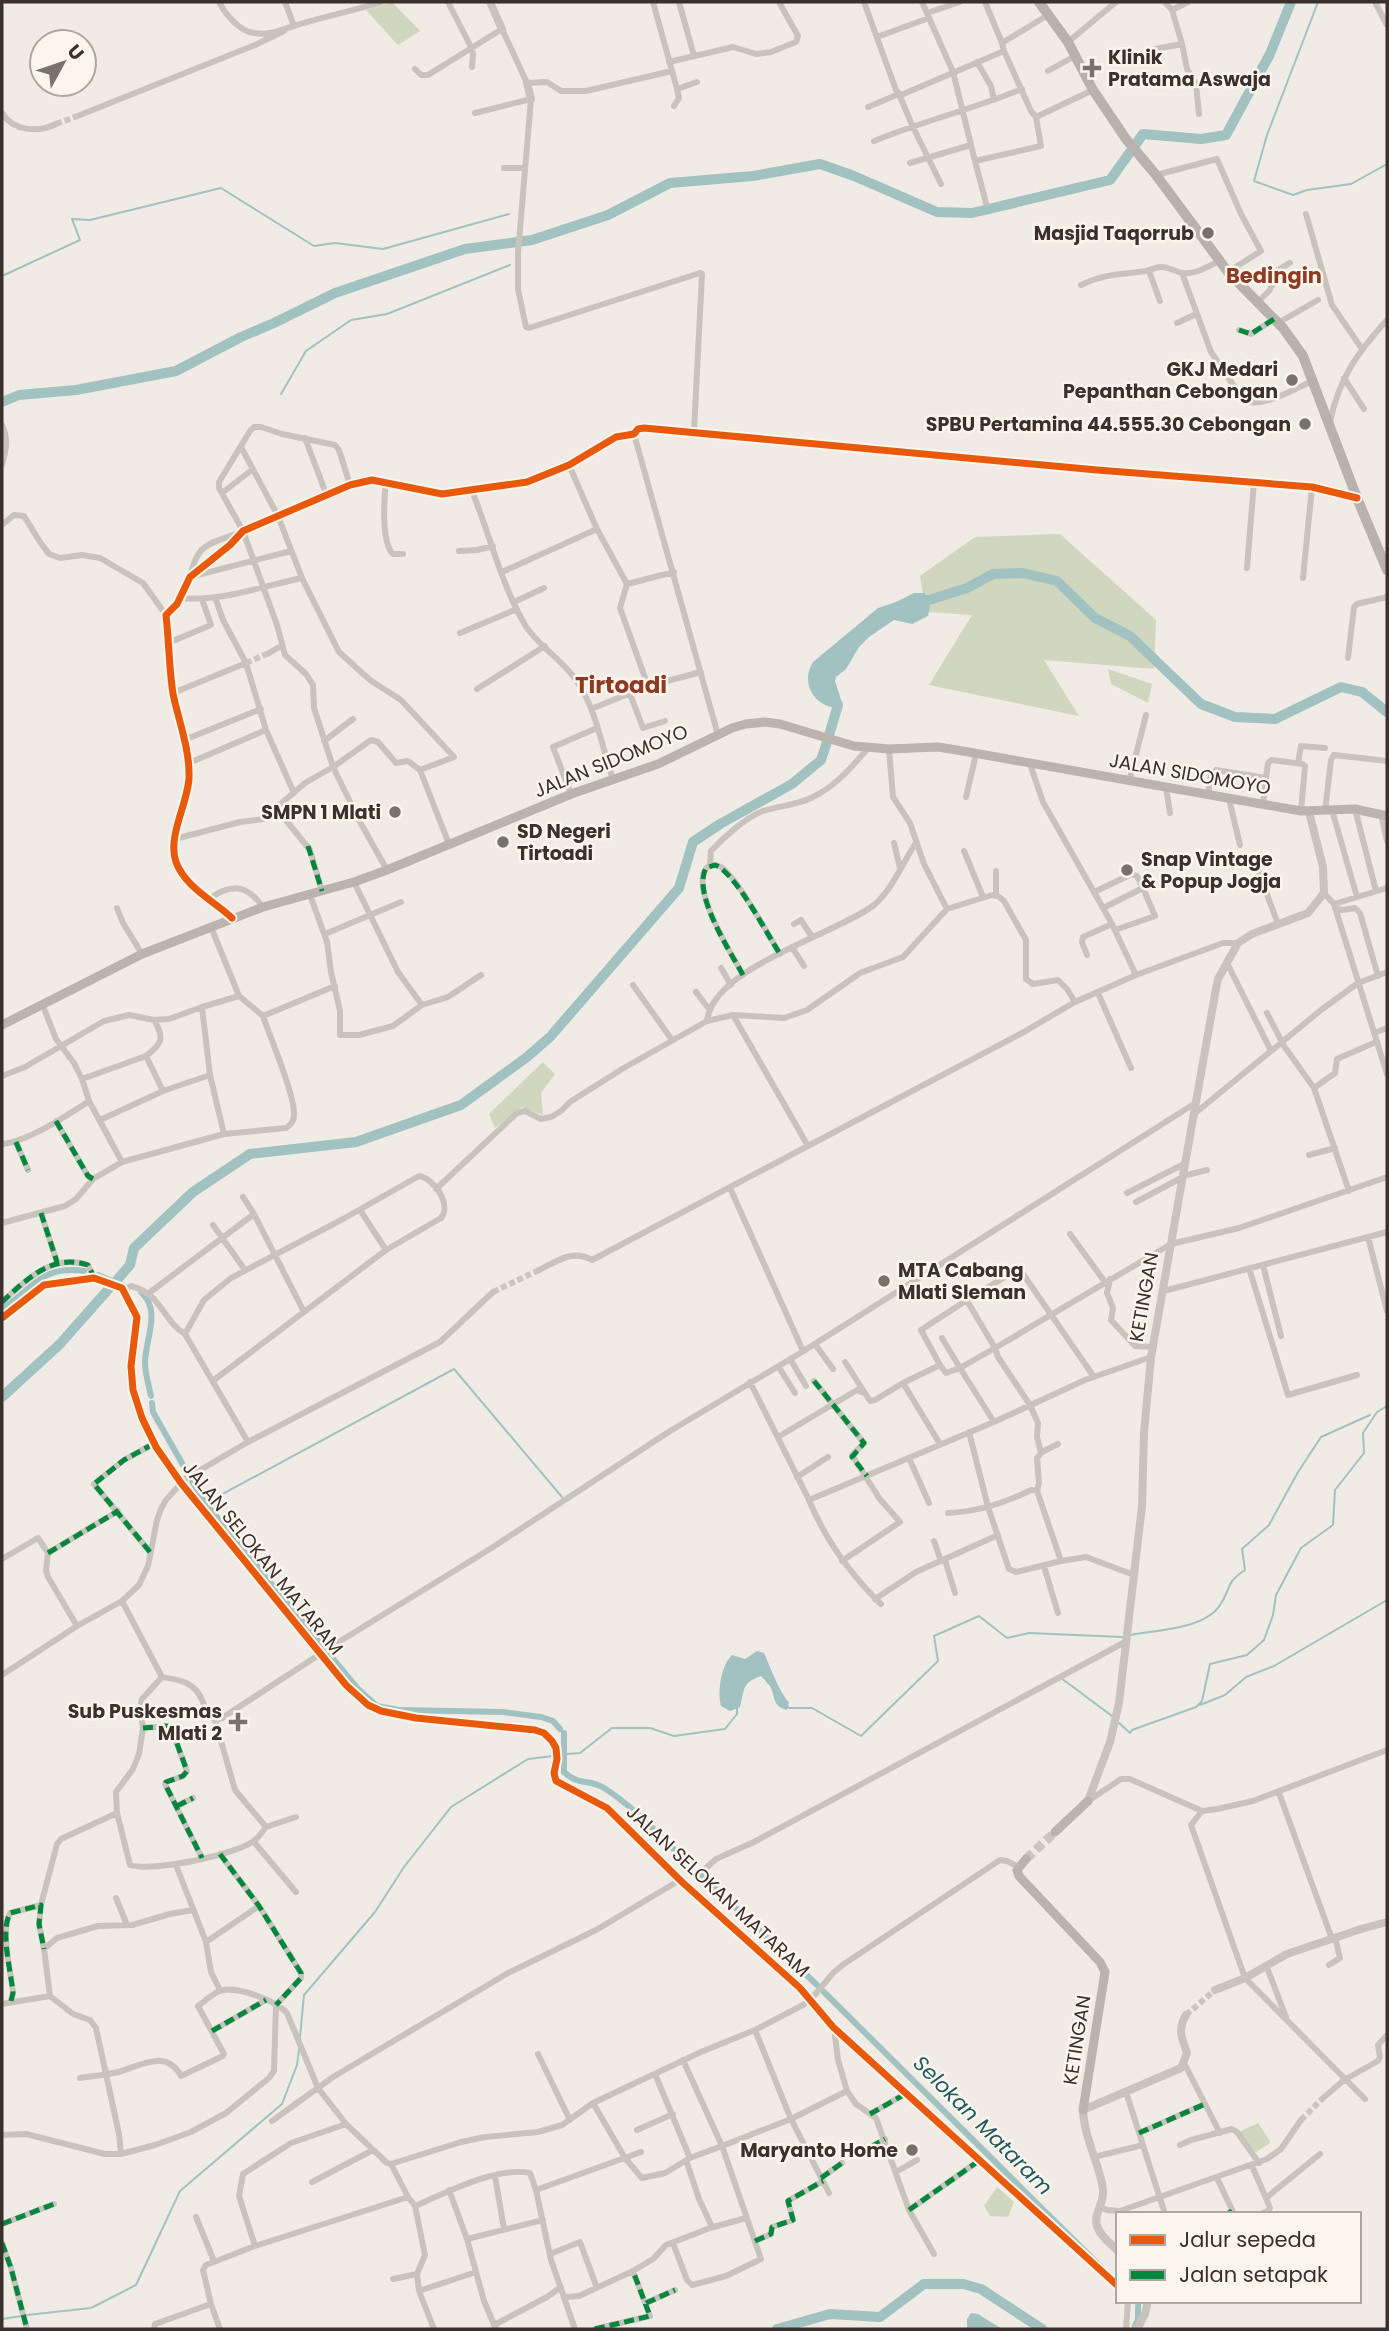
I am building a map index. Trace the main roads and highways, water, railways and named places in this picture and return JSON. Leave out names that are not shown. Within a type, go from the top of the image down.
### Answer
[{"type":"main road","points":[[1039,2],[1068,42],[1093,90],[1126,139],[1228,272],[1294,341],[1313,381],[1357,498],[1385,556],[1387,570]]},
{"type":"main road","name":"JALAN SIDOMOYO","points":[[2,1025],[142,954],[263,907],[387,870],[571,794],[675,757],[718,734],[746,724],[765,722],[854,746],[889,749],[938,747],[1305,811],[1355,809],[1384,815]]},
{"type":"main road","name":"KETINGAN","points":[[1055,1832],[1088,1801]]},
{"type":"main road","name":"KETINGAN","points":[[1026,1859],[1019,1867],[1019,1876],[1100,1962],[1105,1972],[1083,2110]]},
{"type":"water","points":[[914,593],[925,593],[930,606],[928,616],[912,624],[894,620],[859,647],[846,669],[836,677],[842,703],[840,708],[817,700],[812,694],[808,679],[813,662],[878,608]]},
{"type":"water","points":[[757,1651],[764,1653],[789,1702],[787,1710],[777,1704],[770,1686],[761,1676],[747,1684],[740,1707],[730,1711],[721,1706],[721,1679],[728,1660],[732,1655],[745,1659]]},
{"type":"water","points":[[971,2313],[978,2314],[1002,2329],[967,2329],[967,2319]]},
{"type":"waterway","points":[[2,402],[19,395],[76,390],[176,371],[335,293],[465,249],[532,240],[608,215],[670,183],[753,176],[820,164],[937,212],[972,213],[1110,180],[1143,134],[1201,139],[1226,135],[1270,54],[1291,2]]},
{"type":"waterway","points":[[1318,2],[1267,135],[1254,181],[1293,195],[1307,190],[1351,184],[1387,164]]},
{"type":"waterway","points":[[2,276],[80,240],[72,219],[90,220],[221,188],[314,246],[335,243],[383,249],[509,214]]},
{"type":"waterway","points":[[281,394],[306,351],[351,320],[387,314],[510,265]]},
{"type":"waterway","points":[[916,604],[967,588],[993,574],[1023,573],[1057,581],[1095,618],[1130,636],[1201,704],[1235,717],[1275,719],[1341,687],[1362,692],[1387,712]]},
{"type":"waterway","points":[[829,735],[838,705],[832,696]]},
{"type":"waterway","points":[[117,1280],[130,1265],[134,1248],[193,1192],[250,1154],[356,1142],[461,1105],[527,1057],[550,1037],[679,888],[693,842],[792,784],[821,760],[827,742]]},
{"type":"waterway","name":"Selokan Mataram","points":[[2,1309],[47,1275],[69,1270],[84,1271]]},
{"type":"waterway","name":"Selokan Mataram","points":[[98,1275],[124,1286]]},
{"type":"waterway","points":[[2,1397],[60,1344],[113,1284]]},
{"type":"waterway","name":"Selokan Mataram","points":[[141,1292],[147,1299],[151,1316],[145,1363],[151,1396]]},
{"type":"waterway","points":[[206,1503],[454,1369],[562,1497]]},
{"type":"waterway","name":"Selokan Mataram","points":[[152,1403],[153,1412],[187,1472]]},
{"type":"waterway","points":[[1118,1722],[1130,1733],[1196,1707],[1202,1701],[1210,1664],[1247,1655],[1264,1640],[1273,1615],[1276,1595],[1301,1548],[1333,1525],[1335,1490],[1364,1453],[1363,1433],[1377,1412],[1387,1406]]},
{"type":"waterway","points":[[1130,1635],[1192,1624],[1213,1613],[1224,1599],[1231,1583],[1245,1570],[1242,1549],[1269,1525],[1321,1437],[1370,1415]]},
{"type":"waterway","name":"Selokan Mataram","points":[[192,1481],[202,1499],[323,1647]]},
{"type":"waterway","points":[[1200,1705],[1225,1695],[1246,1677],[1274,1666],[1387,1600]]},
{"type":"waterway","points":[[787,1706],[812,1708],[861,1736],[938,1661],[934,1636],[979,1616],[1007,1638],[1029,1633],[1122,1637]]},
{"type":"waterway","name":"Selokan Mataram","points":[[329,1654],[358,1689],[377,1706],[399,1710],[503,1712],[541,1717],[553,1721],[560,1729]]},
{"type":"waterway","points":[[1061,1678],[1112,1716]]},
{"type":"waterway","points":[[567,1754],[580,1753],[612,1728],[650,1728],[674,1736],[725,1729],[737,1714],[737,1708]]},
{"type":"waterway","name":"Selokan Mataram","points":[[564,1733],[564,1772],[575,1779],[599,1785],[616,1796],[691,1866]]},
{"type":"waterway","points":[[300,2037],[304,1995],[375,1912],[404,1867],[451,1807],[528,1759],[553,1756]]},
{"type":"waterway","name":"Selokan Mataram","points":[[698,1872],[817,1985]]},
{"type":"waterway","name":"Selokan Mataram","points":[[824,1992],[1101,2267]]},
{"type":"waterway","points":[[27,2315],[91,2308],[136,2285],[180,2191],[282,2104],[297,2065],[299,2049]]},
{"type":"waterway","points":[[777,2329],[830,2314],[880,2317],[924,2284],[963,2284],[981,2289],[1042,2329]]},
{"type":"waterway","name":"Selokan Mataram","points":[[1135,2326],[1138,2303]]},
{"type":"waterway","points":[[2,2319],[22,2316]]},
{"type":"tunnel","points":[[56,124],[80,115]]},
{"type":"tunnel","points":[[208,561],[230,545]]},
{"type":"tunnel","points":[[246,663],[269,653]]},
{"type":"tunnel","points":[[493,1292],[539,1270]]},
{"type":"tunnel","points":[[1026,1859],[1055,1832]]},
{"type":"tunnel","points":[[1186,2015],[1215,1990]]},
{"type":"tunnel","points":[[1301,2120],[1322,2099]]},
{"type":"place","name":"Klinik Pratama Aswaja","points":[[1092,68]]},
{"type":"place","name":"Masjid Taqorrub","points":[[1208,233]]},
{"type":"place","name":"GKJ Medari Pepanthan Cebongan","points":[[1292,380]]},
{"type":"place","name":"SPBU Pertamina 44.555.30 Cebongan","points":[[1305,424]]},
{"type":"place","name":"SMPN 1 Mlati","points":[[395,812]]},
{"type":"place","name":"SD Negeri Tirtoadi","points":[[503,842]]},
{"type":"place","name":"Snap Vintage & Popup Jogja","points":[[1127,870]]},
{"type":"place","name":"MTA Cabang Mlati Sleman","points":[[884,1281]]},
{"type":"place","name":"Sub Puskesmas Mlati 2","points":[[238,1722]]},
{"type":"place","name":"Maryanto Home","points":[[912,2150]]},
{"type":"district","name":"Bedingin","points":[[1274,275]]},
{"type":"district","name":"Tirtoadi","points":[[621,685]]}]
